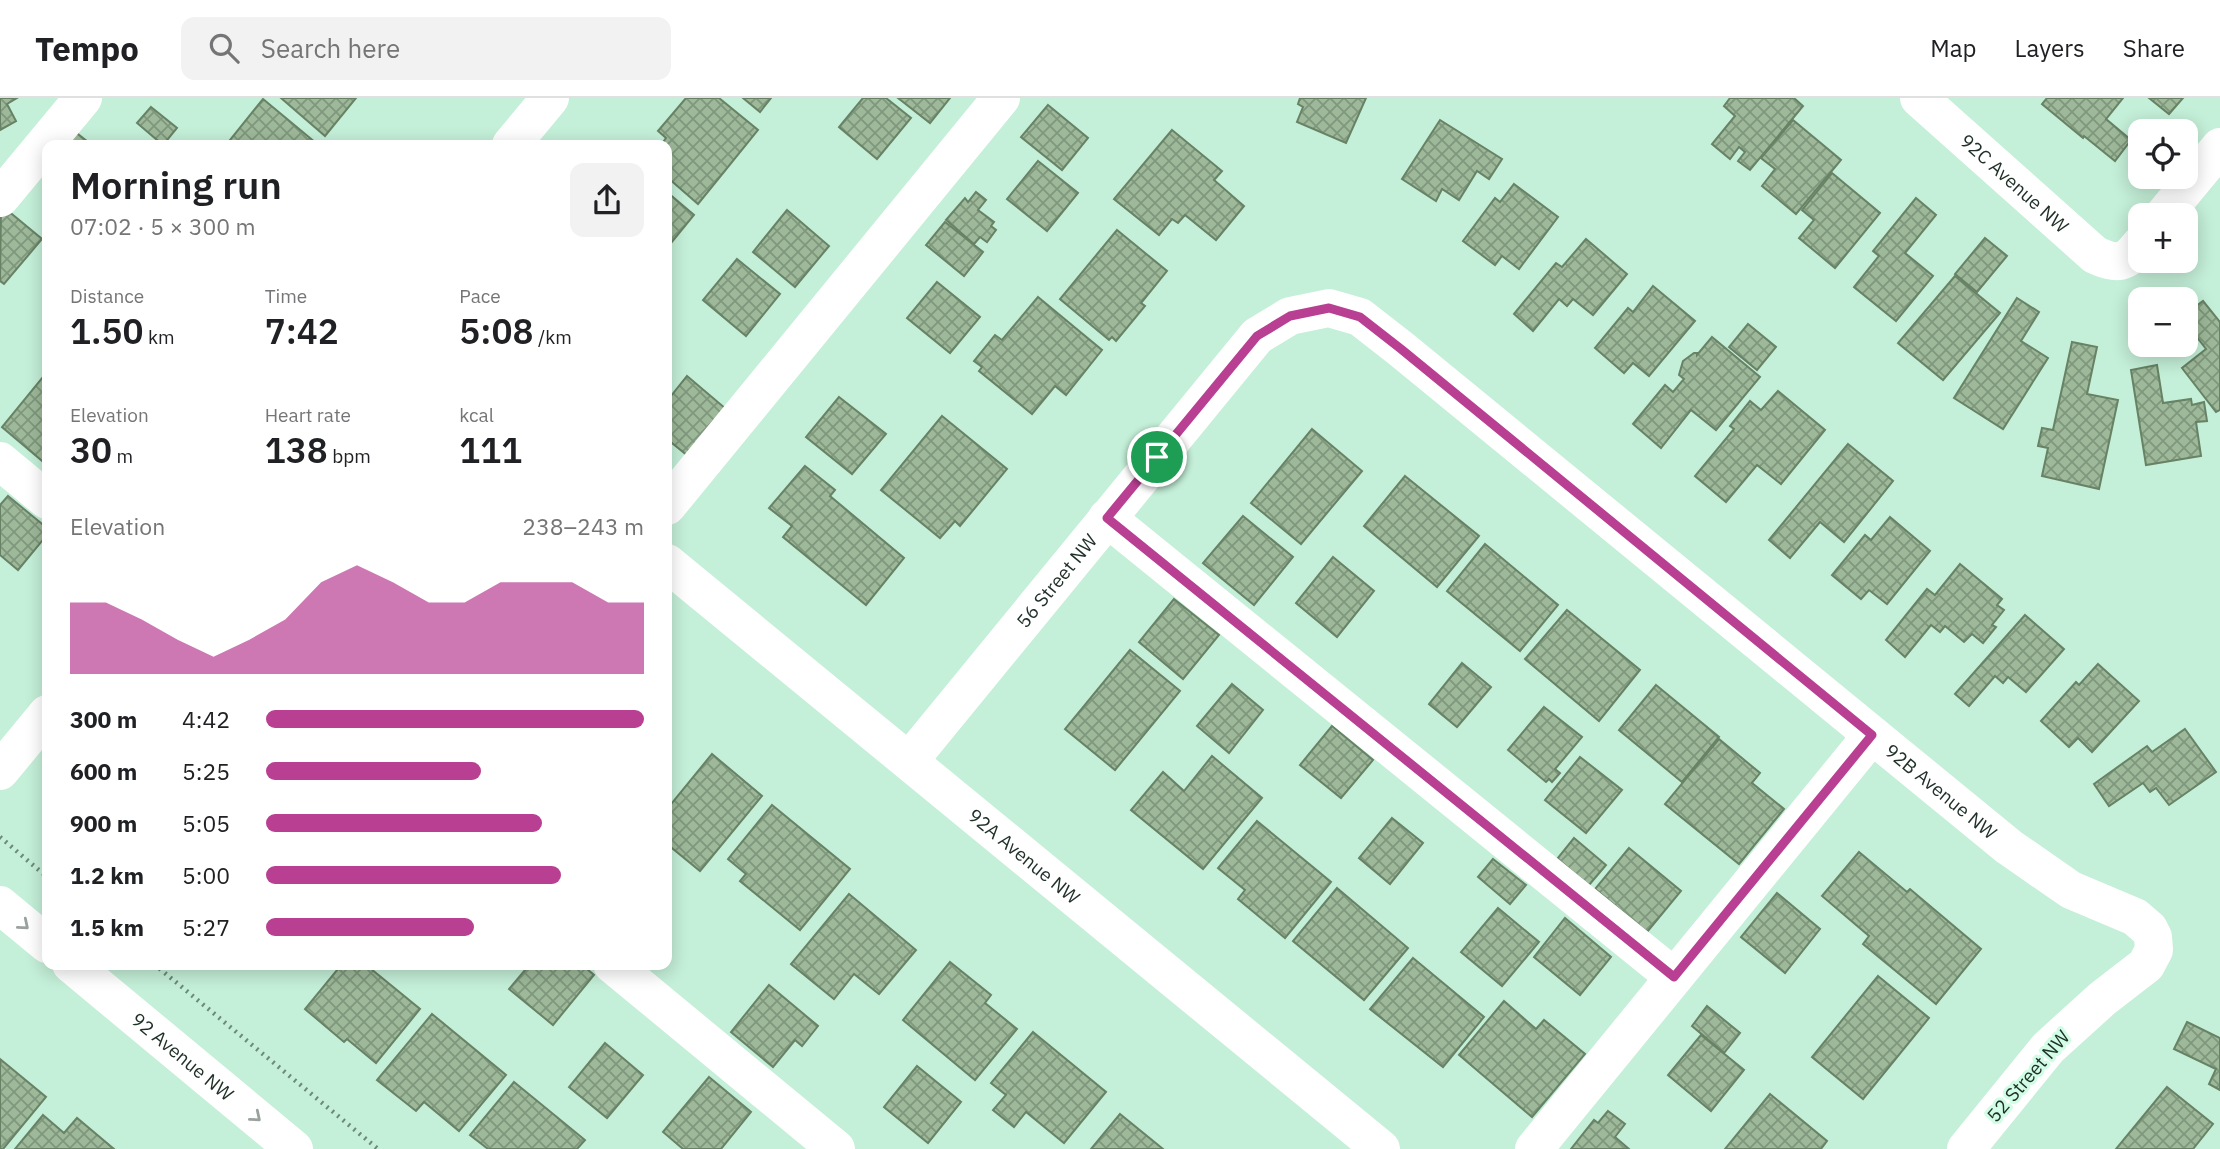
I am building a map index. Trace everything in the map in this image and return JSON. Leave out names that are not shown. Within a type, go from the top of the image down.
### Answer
[{"type":"street","points":[[48,140],[83,98]]},
{"type":"street","points":[[515,140],[550,98]]},
{"type":"street","points":[[672,500],[1002,98]]},
{"type":"street","name":"92C Avenue NW","points":[[1920,98],[2095,256],[2126,254]]},
{"type":"street","points":[[0,198],[42,147]]},
{"type":"street","points":[[2175,203],[2220,147]]},
{"type":"street","name":"92B Avenue NW","points":[[1257,336],[1290,316],[1329,308],[1360,317],[2009,847],[2071,890],[2135,917],[2149,929],[2154,950]]},
{"type":"street","name":"56 Street NW","points":[[909,761],[1257,336]]},
{"type":"street","points":[[0,460],[42,496]]},
{"type":"street","points":[[1107,518],[1674,977]]},
{"type":"street","name":"92A Avenue NW","points":[[672,567],[1381,1149]]},
{"type":"street","points":[[0,771],[42,720]]},
{"type":"street","points":[[1534,1149],[1872,735]]},
{"type":"street","points":[[0,905],[42,940]]},
{"type":"street","name":"52 Street NW","points":[[1966,1149],[2048,1048],[2102,999],[2146,965],[2154,950]]},
{"type":"street","name":"92 Avenue NW","points":[[79,970],[294,1149]]},
{"type":"street","points":[[618,970],[836,1149]]},
{"type":"path","points":[[1,838],[42,873]]},
{"type":"path","points":[[161,970],[378,1149]]},
{"type":"building","points":[[0,98],[17,98],[7,104],[16,121],[0,130]]},
{"type":"building","points":[[281,98],[356,98],[325,136]]},
{"type":"building","points":[[686,98],[719,98],[758,130],[698,204],[672,181],[672,140],[665,140],[666,138],[658,131]]},
{"type":"building","points":[[743,98],[771,98],[760,112]]},
{"type":"building","points":[[863,98],[886,98],[911,118],[877,159],[839,127]]},
{"type":"building","points":[[898,98],[950,98],[930,123]]},
{"type":"building","points":[[1300,98],[1366,98],[1346,143],[1297,122],[1303,107],[1298,104]]},
{"type":"building","points":[[1730,98],[1794,98],[1803,106],[1750,170],[1738,161],[1745,152],[1739,147],[1730,159],[1712,144],[1735,116],[1724,106]]},
{"type":"building","points":[[2047,98],[2123,98],[2106,119],[2128,137],[2128,144],[2115,161],[2042,104]]},
{"type":"building","points":[[2149,98],[2183,98],[2169,114]]},
{"type":"building","points":[[263,99],[312,140],[230,140]]},
{"type":"building","points":[[1048,105],[1088,138],[1062,170],[1021,137]]},
{"type":"building","points":[[151,107],[177,128],[167,140],[157,140],[137,123]]},
{"type":"building","points":[[1440,120],[1502,159],[1489,179],[1477,171],[1459,200],[1442,189],[1436,201],[1402,179]]},
{"type":"building","points":[[1793,120],[1841,160],[1796,214],[1762,186],[1775,169],[1761,158]]},
{"type":"building","points":[[69,127],[86,140],[58,140]]},
{"type":"building","points":[[1172,130],[1222,171],[1214,180],[1244,206],[1216,240],[1185,215],[1178,223],[1172,219],[1159,235],[1114,199]]},
{"type":"building","points":[[1038,161],[1078,193],[1047,231],[1007,199]]},
{"type":"building","points":[[1832,173],[1880,213],[1835,268],[1799,238],[1814,220],[1802,210]]},
{"type":"building","points":[[1514,184],[1558,217],[1519,269],[1502,256],[1495,265],[1463,241],[1495,198],[1500,202]]},
{"type":"building","points":[[976,192],[986,200],[978,210],[994,222],[991,226],[996,230],[987,242],[980,237],[974,244],[946,220],[965,198],[968,202]]},
{"type":"building","points":[[672,196],[694,215],[672,242]]},
{"type":"building","points":[[1916,198],[1936,215],[1905,253],[1933,276],[1896,321],[1854,287],[1879,256],[1873,251]]},
{"type":"building","points":[[1,205],[42,239],[4,284],[0,281]]},
{"type":"building","points":[[787,210],[829,246],[795,287],[753,252]]},
{"type":"building","points":[[945,222],[983,252],[964,276],[926,245]]},
{"type":"building","points":[[1117,230],[1167,271],[1141,303],[1145,306],[1116,341],[1112,337],[1109,340],[1060,299]]},
{"type":"building","points":[[1985,238],[2007,256],[1977,292],[1955,274]]},
{"type":"building","points":[[1586,239],[1627,274],[1593,315],[1573,299],[1567,306],[1559,299],[1533,331],[1514,314],[1556,263],[1562,267]]},
{"type":"building","points":[[737,259],[780,294],[746,336],[703,300]]},
{"type":"building","points":[[1955,276],[2000,313],[1943,380],[1898,343]]},
{"type":"building","points":[[937,282],[980,317],[950,353],[907,318]]},
{"type":"building","points":[[1653,286],[1695,321],[1649,376],[1633,363],[1624,373],[1595,348],[1628,308],[1633,312]]},
{"type":"building","points":[[1038,297],[1102,350],[1066,395],[1055,386],[1032,414],[979,371],[982,367],[974,361],[995,335],[1002,340]]},
{"type":"building","points":[[2017,298],[2039,312],[2021,341],[2048,358],[2003,429],[1954,398]]},
{"type":"building","points":[[2203,301],[2220,322],[2220,410],[2216,412],[2182,368],[2206,349],[2198,339],[2198,305]]},
{"type":"building","points":[[1748,324],[1776,347],[1757,370],[1729,347]]},
{"type":"building","points":[[1712,337],[1760,377],[1716,430],[1691,410],[1661,448],[1633,424],[1665,385],[1673,392],[1684,379],[1679,375],[1683,361],[1694,353],[1697,355]]},
{"type":"building","points":[[2072,342],[2097,347],[2087,394],[2118,400],[2099,489],[2042,476],[2048,448],[2038,446],[2042,428],[2053,430]]},
{"type":"building","points":[[2157,365],[2163,403],[2191,399],[2192,405],[2204,402],[2207,421],[2196,422],[2201,456],[2146,465],[2131,370]]},
{"type":"building","points":[[687,376],[732,414],[693,460],[672,443],[672,395]]},
{"type":"building","points":[[42,378],[42,461],[2,427]]},
{"type":"building","points":[[1778,391],[1825,430],[1781,484],[1757,465],[1726,502],[1695,476],[1734,429],[1730,426],[1750,401],[1761,410]]},
{"type":"building","points":[[839,397],[886,434],[852,474],[806,437]]},
{"type":"building","points":[[942,416],[1007,469],[960,526],[955,521],[940,538],[881,490]]},
{"type":"building","points":[[1312,429],[1362,471],[1301,544],[1251,503]]},
{"type":"building","points":[[1848,444],[1893,481],[1844,542],[1820,522],[1790,558],[1769,540]]},
{"type":"building","points":[[805,466],[835,490],[830,496],[904,558],[866,605],[783,537],[792,526],[769,508]]},
{"type":"building","points":[[1405,476],[1479,536],[1437,587],[1364,526]]},
{"type":"building","points":[[8,496],[42,524],[42,541],[18,570],[0,555],[0,505]]},
{"type":"building","points":[[1243,516],[1293,557],[1254,605],[1203,563]]},
{"type":"building","points":[[1890,517],[1930,551],[1887,604],[1869,590],[1861,599],[1832,575],[1865,535],[1871,540]]},
{"type":"building","points":[[1485,544],[1558,605],[1520,651],[1447,591]]},
{"type":"building","points":[[1333,557],[1374,591],[1337,637],[1296,603]]},
{"type":"building","points":[[1960,564],[2002,599],[1997,605],[2004,610],[1992,625],[1996,627],[1983,643],[1972,634],[1964,642],[1945,626],[1940,632],[1931,625],[1905,657],[1886,640],[1927,589],[1935,595]]},
{"type":"building","points":[[1174,599],[1219,635],[1183,679],[1139,642]]},
{"type":"building","points":[[1567,610],[1640,670],[1599,721],[1525,659]]},
{"type":"building","points":[[2025,615],[2064,649],[2026,692],[2008,677],[2003,683],[1995,676],[1969,706],[1955,694]]},
{"type":"building","points":[[1130,650],[1180,691],[1115,770],[1065,729]]},
{"type":"building","points":[[1462,663],[1491,687],[1457,727],[1429,704]]},
{"type":"building","points":[[2098,664],[2139,701],[2092,752],[2078,738],[2069,747],[2041,721],[2076,682],[2079,685]]},
{"type":"building","points":[[1232,684],[1263,710],[1229,753],[1197,726]]},
{"type":"building","points":[[1656,685],[1719,737],[1682,782],[1619,730]]},
{"type":"building","points":[[1544,707],[1582,737],[1555,769],[1560,773],[1552,782],[1549,779],[1546,782],[1508,750]]},
{"type":"building","points":[[1332,726],[1373,760],[1341,798],[1300,765]]},
{"type":"building","points":[[2185,729],[2216,772],[2169,805],[2156,788],[2150,792],[2143,783],[2109,806],[2094,784],[2147,746],[2152,752]]},
{"type":"building","points":[[1719,739],[1760,773],[1752,783],[1784,809],[1739,864],[1665,804]]},
{"type":"building","points":[[712,754],[762,796],[700,871],[672,848],[672,803]]},
{"type":"building","points":[[1212,756],[1262,798],[1203,869],[1131,810],[1163,772],[1184,791]]},
{"type":"building","points":[[1580,757],[1622,790],[1586,833],[1545,800]]},
{"type":"building","points":[[772,805],[850,869],[800,930],[740,881],[746,874],[728,859]]},
{"type":"building","points":[[1392,818],[1423,843],[1390,884],[1359,858]]},
{"type":"building","points":[[1257,821],[1331,882],[1285,938],[1238,899],[1245,890],[1218,868]]},
{"type":"building","points":[[1574,838],[1606,865],[1589,885],[1557,859]]},
{"type":"building","points":[[1629,848],[1681,891],[1647,932],[1595,889]]},
{"type":"building","points":[[1859,852],[1907,892],[1910,889],[1981,949],[1936,1004],[1863,944],[1869,936],[1822,896]]},
{"type":"building","points":[[1493,859],[1526,885],[1510,904],[1478,877]]},
{"type":"building","points":[[1337,888],[1408,948],[1364,1000],[1293,941]]},
{"type":"building","points":[[1777,893],[1820,929],[1785,973],[1741,937]]},
{"type":"building","points":[[849,894],[916,950],[879,994],[854,974],[834,999],[791,964]]},
{"type":"building","points":[[1498,908],[1539,942],[1502,986],[1461,952]]},
{"type":"building","points":[[1565,918],[1611,957],[1580,995],[1534,957]]},
{"type":"building","points":[[1413,958],[1484,1017],[1443,1067],[1370,1009]]},
{"type":"building","points":[[950,962],[991,995],[985,1003],[1017,1029],[975,1080],[903,1020]]},
{"type":"building","points":[[337,970],[372,970],[420,1009],[376,1063],[347,1039],[344,1042],[305,1009]]},
{"type":"building","points":[[525,970],[588,970],[594,975],[553,1025],[509,989]]},
{"type":"building","points":[[1878,976],[1929,1018],[1863,1099],[1812,1057]]},
{"type":"building","points":[[769,985],[818,1026],[802,1046],[795,1040],[773,1067],[731,1032]]},
{"type":"building","points":[[1504,1001],[1536,1029],[1544,1020],[1585,1054],[1532,1117],[1459,1055]]},
{"type":"building","points":[[1707,1006],[1740,1033],[1724,1053],[1692,1026]]},
{"type":"building","points":[[432,1014],[506,1075],[459,1131],[424,1102],[416,1111],[377,1080]]},
{"type":"building","points":[[2187,1022],[2220,1038],[2220,1090],[2209,1084],[2216,1069],[2174,1049]]},
{"type":"building","points":[[1033,1032],[1106,1092],[1064,1143],[1026,1112],[1014,1127],[993,1110],[1006,1095],[991,1083]]},
{"type":"building","points":[[1701,1035],[1744,1070],[1711,1111],[1668,1075]]},
{"type":"building","points":[[605,1043],[643,1075],[607,1118],[569,1087]]},
{"type":"building","points":[[0,1059],[46,1097],[3,1149],[0,1149]]},
{"type":"building","points":[[917,1066],[961,1102],[928,1143],[884,1107]]},
{"type":"building","points":[[709,1077],[751,1112],[721,1149],[683,1149],[663,1132]]},
{"type":"building","points":[[514,1082],[585,1140],[577,1149],[488,1149],[470,1135]]},
{"type":"building","points":[[2167,1087],[2213,1124],[2193,1149],[2116,1149]]},
{"type":"building","points":[[1770,1094],[1827,1141],[1821,1149],[1725,1149]]},
{"type":"building","points":[[1608,1111],[1625,1124],[1615,1137],[1629,1149],[1571,1149],[1594,1120],[1598,1123]]},
{"type":"building","points":[[1120,1114],[1163,1149],[1091,1149]]},
{"type":"building","points":[[43,1115],[64,1133],[77,1118],[114,1149],[15,1149]]},
{"type":"route","points":[[1329,308],[1360,317],[1872,735],[1674,977],[1107,518],[1157,457],[1257,336],[1290,316],[1329,308]]}]
